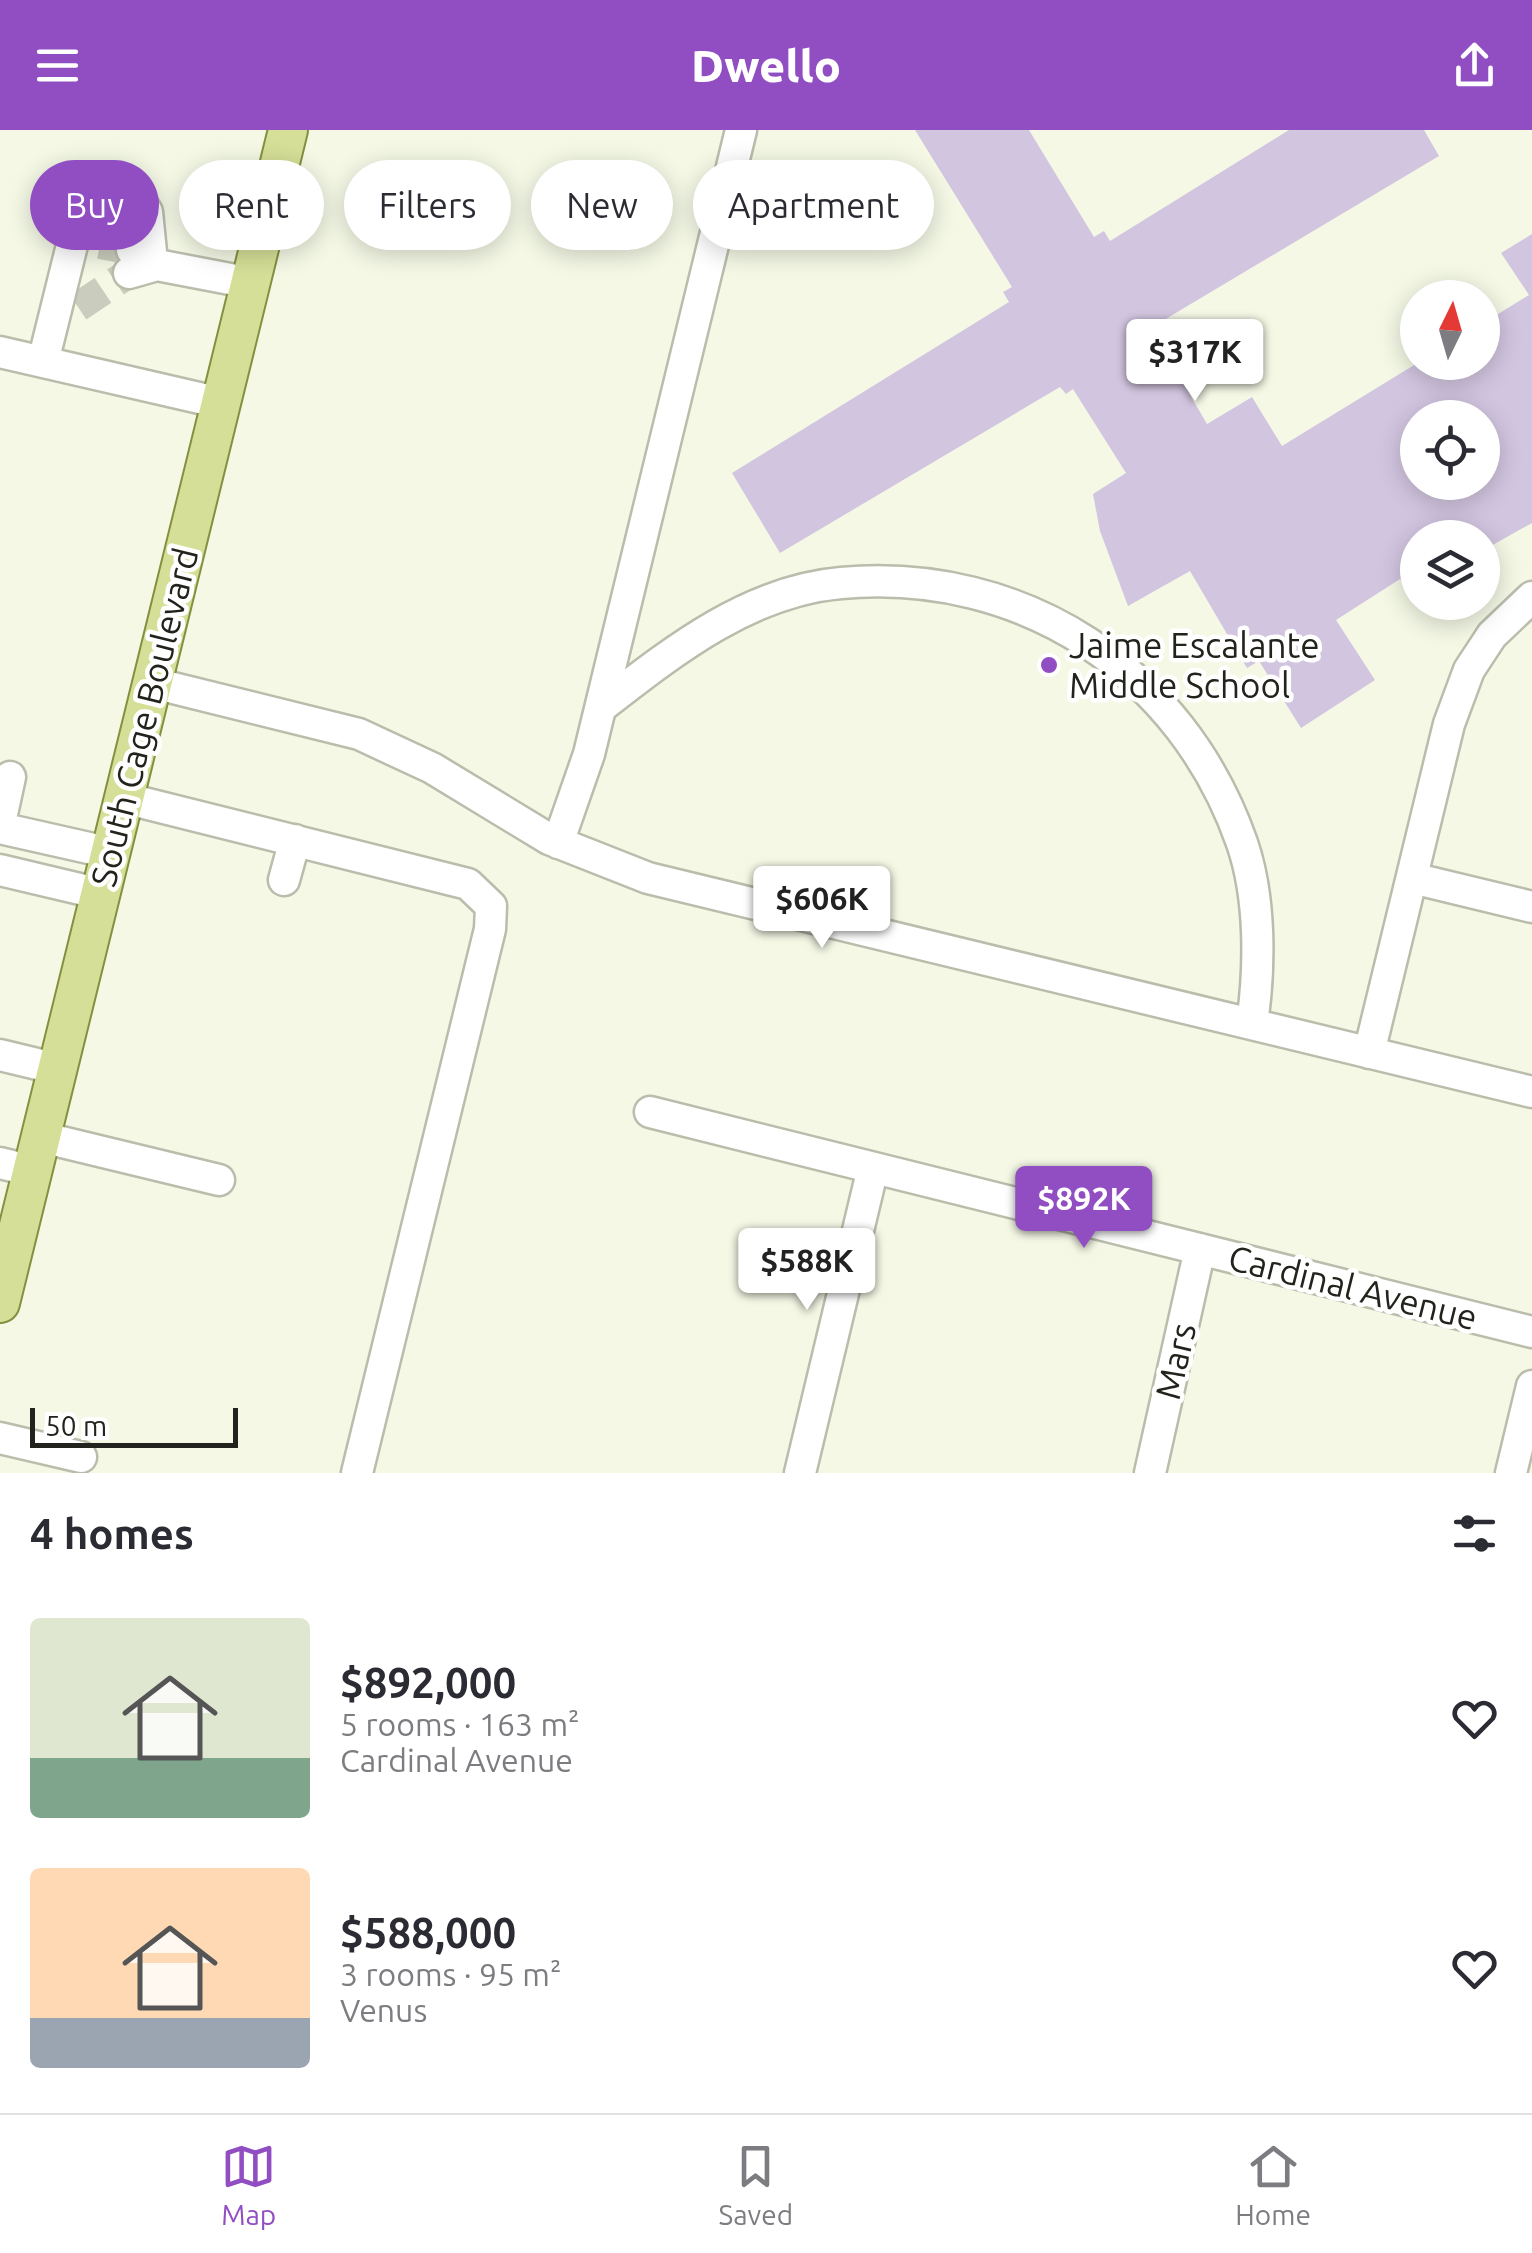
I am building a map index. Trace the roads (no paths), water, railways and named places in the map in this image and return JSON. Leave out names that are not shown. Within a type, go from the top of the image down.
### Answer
[{"type":"main road","name":"South Cage Boulevard","points":[[0,1304],[25,1157],[58,1069],[288,130]]},
{"type":"street","points":[[558,843],[601,706],[741,130]]},
{"type":"street","points":[[43,362],[67,314],[119,237],[250,283]]},
{"type":"street","points":[[0,352],[221,403]]},
{"type":"street","points":[[601,706],[694,636],[770,600],[839,583],[967,590],[1026,609],[1076,634],[1128,669],[1175,721],[1220,792],[1243,846],[1255,921],[1257,988],[1252,1024]]},
{"type":"street","points":[[1370,1052],[1449,724],[1469,670],[1492,635],[1532,597]]},
{"type":"street","points":[[152,683],[359,734],[432,768],[500,813],[558,843],[648,878],[1532,1092]]},
{"type":"street","points":[[10,777],[0,826],[110,853]]},
{"type":"street","points":[[124,798],[468,884],[491,906],[490,929],[357,1473]]},
{"type":"street","points":[[284,880],[294,840]]},
{"type":"street","points":[[0,870],[101,894]]},
{"type":"street","points":[[1412,878],[1532,907]]},
{"type":"street","points":[[0,1055],[58,1069]]},
{"type":"street","name":"Cardinal Avenue","points":[[650,1112],[1532,1332]]},
{"type":"street","points":[[25,1157],[219,1180]]},
{"type":"street","points":[[800,1473],[873,1168]]},
{"type":"street","name":"Mars","points":[[1150,1473],[1200,1249]]},
{"type":"street","points":[[1511,1473],[1532,1386]]},
{"type":"street","points":[[0,1438],[81,1457]]},
{"type":"tunnel","points":[[78,307],[129,273]]},
{"type":"place","name":"Jaime Escalante Middle School","points":[[1049,665]]}]
